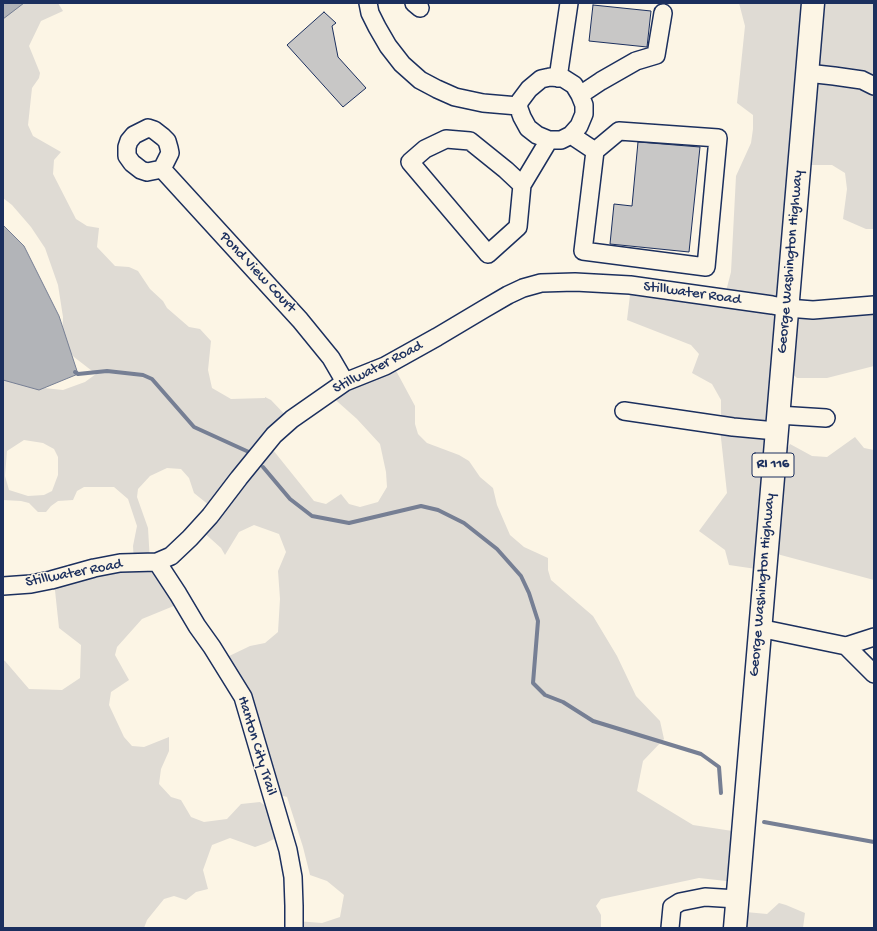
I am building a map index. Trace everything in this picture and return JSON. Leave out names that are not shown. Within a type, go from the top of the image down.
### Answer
[{"type":"main road","name":"George Washington Highway","points":[[735,928],[812,3]]},
{"type":"street","points":[[368,3],[370,13],[388,46],[402,64],[420,80],[454,97],[518,106]]},
{"type":"street","points":[[558,78],[569,3]]},
{"type":"street","points":[[580,95],[636,61],[656,55],[663,13]]},
{"type":"street","points":[[807,73],[862,80],[874,86]]},
{"type":"street","points":[[558,78],[563,78],[574,85],[584,105],[584,114],[579,126],[571,135],[561,140],[549,140],[537,135],[528,128],[518,106],[529,89],[541,79],[558,78]]},
{"type":"street","points":[[619,130],[718,138],[706,267],[583,251],[595,151],[619,130]]},
{"type":"street","points":[[571,135],[595,151]]},
{"type":"street","points":[[522,185],[470,141],[446,139],[425,149],[410,162],[488,254],[518,226],[522,185],[549,140]]},
{"type":"street","name":"Pond View Court","points":[[162,169],[300,320],[331,358],[345,382]]},
{"type":"street","name":"Stillwater Road","points":[[3,586],[31,584],[120,563],[157,562],[171,556],[210,516],[274,435],[292,419],[345,382],[385,366],[438,337],[508,295],[523,288],[541,283],[575,282],[630,285],[787,308],[813,310],[874,304]]},
{"type":"street","points":[[624,411],[732,426],[826,418]]},
{"type":"street","name":"Hanton City Trail","points":[[157,562],[243,697],[288,850],[293,877],[294,928]]},
{"type":"street","points":[[759,628],[846,646],[874,638]]},
{"type":"street","points":[[846,646],[874,674]]},
{"type":"street","points":[[670,928],[672,907],[680,902],[705,897],[737,899]]},
{"type":"shaded area","points":[[3,3],[24,3],[3,19]]},
{"type":"shaded area","points":[[15,3],[58,3],[63,11],[41,21],[29,46],[40,73],[39,78],[32,88],[28,125],[33,136],[61,152],[54,160],[53,174],[76,219],[87,226],[99,228],[97,247],[115,266],[129,267],[138,271],[150,289],[163,301],[167,308],[189,327],[200,329],[211,341],[208,370],[212,388],[231,399],[265,397],[271,400],[291,421],[269,445],[314,501],[326,504],[341,494],[349,504],[360,507],[378,502],[387,487],[386,472],[380,444],[357,419],[330,395],[393,365],[415,406],[415,424],[418,434],[427,443],[459,455],[469,461],[480,477],[493,488],[497,505],[510,535],[524,547],[548,558],[548,570],[551,580],[593,616],[617,656],[636,696],[660,721],[664,739],[643,761],[637,791],[693,825],[739,832],[735,882],[699,878],[601,899],[596,906],[601,915],[601,928],[295,928],[296,921],[322,923],[340,917],[344,895],[327,881],[310,875],[303,847],[287,797],[273,793],[223,659],[250,646],[265,643],[278,632],[280,599],[278,571],[286,552],[279,534],[254,525],[239,532],[225,555],[221,548],[201,530],[215,510],[194,493],[189,478],[181,469],[167,468],[150,476],[138,489],[137,497],[148,528],[150,562],[181,603],[142,619],[117,647],[115,655],[129,680],[111,692],[109,705],[124,737],[132,746],[144,747],[169,737],[169,751],[161,769],[159,784],[171,797],[181,800],[191,817],[204,822],[227,819],[241,804],[260,802],[279,815],[284,834],[255,847],[230,838],[212,845],[203,870],[208,889],[196,892],[186,900],[174,896],[164,899],[147,920],[144,928],[3,928],[3,660],[29,689],[62,690],[80,678],[81,645],[59,628],[54,581],[134,563],[133,546],[137,526],[128,499],[114,487],[84,487],[77,491],[73,500],[58,501],[46,512],[38,512],[29,503],[3,500],[3,364],[44,388],[63,390],[85,382],[96,374],[74,357],[62,342],[63,317],[58,285],[45,248],[31,227],[12,205],[3,198],[3,9]],"holes":[[[24,440],[43,443],[54,449],[58,457],[58,475],[52,491],[44,495],[28,496],[9,490],[5,476],[7,451]]]},
{"type":"shaded area","points":[[739,3],[874,3],[874,229],[866,229],[843,219],[847,189],[845,173],[832,165],[800,165],[786,306],[874,297],[874,366],[827,378],[797,378],[780,363],[772,478],[790,444],[812,456],[827,457],[855,437],[864,448],[874,450],[874,580],[777,554],[763,570],[729,565],[725,550],[699,531],[727,493],[721,438],[721,400],[712,384],[692,373],[699,354],[691,345],[627,320],[631,287],[724,299],[731,272],[736,176],[751,143],[753,129],[753,115],[737,103],[745,26]]},
{"type":"shaded area","points":[[3,225],[24,246],[59,316],[78,374],[39,390],[3,380]]},
{"type":"shaded area","points":[[779,903],[805,913],[803,928],[732,928],[735,911],[767,914]]},
{"type":"building","points":[[593,5],[651,11],[647,47],[589,41]]},
{"type":"building","points":[[324,12],[336,23],[332,26],[338,57],[366,88],[343,107],[287,45]]},
{"type":"building","points":[[638,142],[700,147],[689,252],[610,244],[614,204],[632,206]]},
{"type":"waterway","points":[[75,372],[78,374],[107,371],[143,375],[152,379],[194,427],[251,453]]},
{"type":"waterway","points":[[263,467],[290,499],[312,516],[349,523],[421,506],[438,510],[464,523],[497,549],[521,576],[529,593],[538,621],[533,683],[545,695],[563,702],[593,721],[701,754],[719,767],[721,793]]},
{"type":"waterway","points":[[764,822],[874,842]]}]
